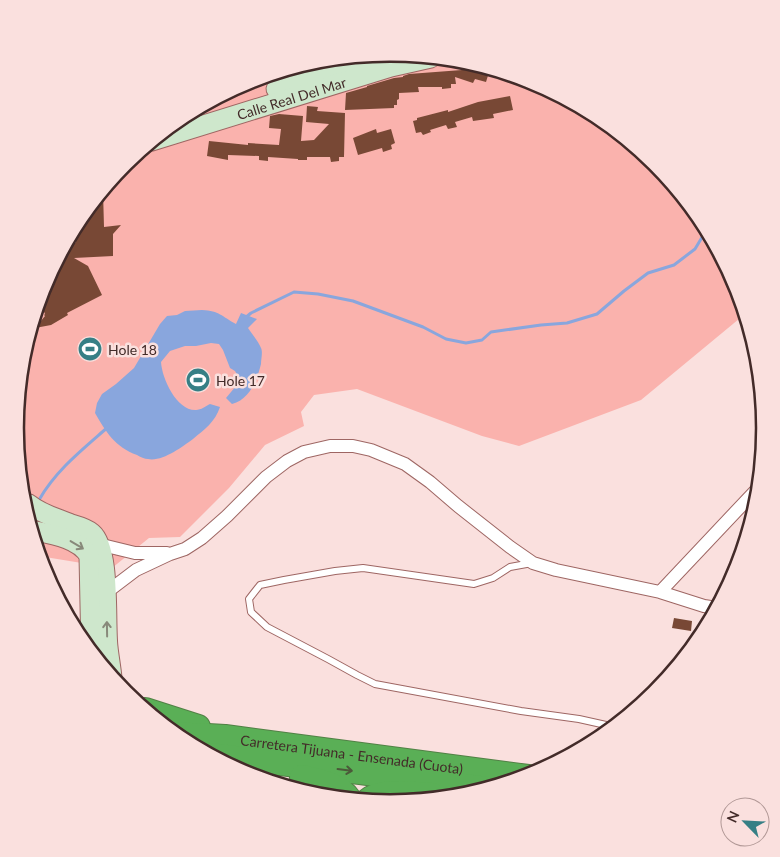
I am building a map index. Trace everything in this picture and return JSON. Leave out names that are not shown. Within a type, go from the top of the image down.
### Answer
[{"type":"highway","points":[[164,716],[225,737]]},
{"type":"highway","name":"Carretera Tijuana - Ensenada (Cuota)","points":[[190,735],[225,737],[511,774]]},
{"type":"highway","name":"Carretera Tijuana - Ensenada (Cuota)","points":[[228,757],[467,786]]},
{"type":"highway","points":[[236,758],[254,767],[323,782],[343,792]]},
{"type":"highway","points":[[384,795],[408,794]]},
{"type":"street","name":"Calle Real Del Mar","points":[[209,110],[351,64]]},
{"type":"street","name":"Calle Real Del Mar","points":[[176,132],[351,64]]},
{"type":"street","points":[[106,592],[136,570],[185,549],[202,538],[266,477],[287,461],[304,452],[330,446],[353,446],[371,450],[405,464],[533,563],[556,570],[660,592],[710,607]]},
{"type":"street","points":[[660,592],[749,497]]},
{"type":"street","points":[[33,509],[85,529],[93,534],[98,544],[104,565],[110,664]]},
{"type":"street","points":[[39,531],[74,542],[86,551],[89,556],[91,640]]},
{"type":"street","points":[[98,544],[135,553],[170,554]]},
{"type":"street","points":[[135,553],[138,564],[136,570]]},
{"type":"lane","points":[[533,563],[510,567],[494,578],[474,584],[363,568],[335,571],[260,585],[249,598],[250,612],[267,627],[375,684],[605,725]]},
{"type":"shaded area","points":[[390,62],[414,63],[438,65],[485,75],[530,90],[552,100],[573,111],[613,138],[665,187],[695,225],[707,245],[728,288],[739,319],[641,400],[519,446],[482,436],[357,389],[314,395],[301,412],[304,426],[265,445],[229,488],[180,537],[149,538],[112,568],[47,557],[43,546],[31,500],[25,452],[25,405],[31,357],[43,311],[52,288],[85,225],[115,187],[149,153],[167,138],[207,111],[250,90],[272,82],[319,69],[342,65]]},
{"type":"water","points":[[202,310],[217,313],[236,324],[241,313],[257,319],[248,328],[259,343],[262,351],[261,364],[252,388],[238,402],[232,404],[226,398],[236,386],[239,378],[235,371],[230,368],[219,344],[185,346],[170,351],[161,362],[162,369],[164,377],[177,400],[189,409],[198,410],[210,404],[220,407],[209,425],[178,450],[154,459],[148,459],[129,452],[107,433],[95,413],[97,403],[102,394],[134,368],[160,324],[167,316],[177,315],[185,311]]},
{"type":"building","points":[[462,70],[488,76],[486,82],[475,79],[473,83],[455,77],[456,84],[451,84],[451,88],[418,87],[419,92],[399,93],[397,105],[394,105],[394,108],[345,110],[346,93],[409,74]]},
{"type":"building","points":[[510,96],[513,110],[493,114],[494,118],[473,121],[472,117],[455,122],[457,127],[448,129],[446,125],[430,130],[431,132],[423,135],[421,132],[416,133],[413,121],[417,120],[417,118],[448,110],[448,112],[478,102]]},
{"type":"building","points":[[307,106],[318,107],[317,111],[345,113],[344,157],[339,157],[339,161],[331,162],[330,157],[307,157],[307,160],[298,160],[268,157],[268,161],[259,160],[259,156],[228,155],[228,160],[207,156],[209,141],[248,145],[248,143],[279,145],[281,129],[269,128],[270,116],[279,114],[303,116],[301,141],[314,140],[329,124],[306,122]]},
{"type":"building","points":[[376,129],[377,133],[391,129],[395,143],[391,145],[392,149],[383,152],[382,148],[358,155],[353,138]]},
{"type":"building","points":[[103,201],[104,227],[121,225],[113,234],[113,256],[74,258],[88,266],[102,295],[67,313],[68,315],[51,325],[38,327],[45,316],[43,310],[52,288],[73,245],[76,243],[85,225]]},
{"type":"building","points":[[674,618],[692,621],[691,631],[672,628]]},
{"type":"waterway","points":[[245,318],[251,313],[294,292],[318,294],[353,301],[423,327],[446,339],[466,343],[482,340],[491,332],[567,323],[597,314],[648,273],[674,265],[695,249],[702,237]]},
{"type":"waterway","points":[[39,500],[53,479],[108,427]]},
{"type":"place","name":"Hole 18","points":[[90,349]]},
{"type":"place","name":"Hole 17","points":[[198,380]]}]
